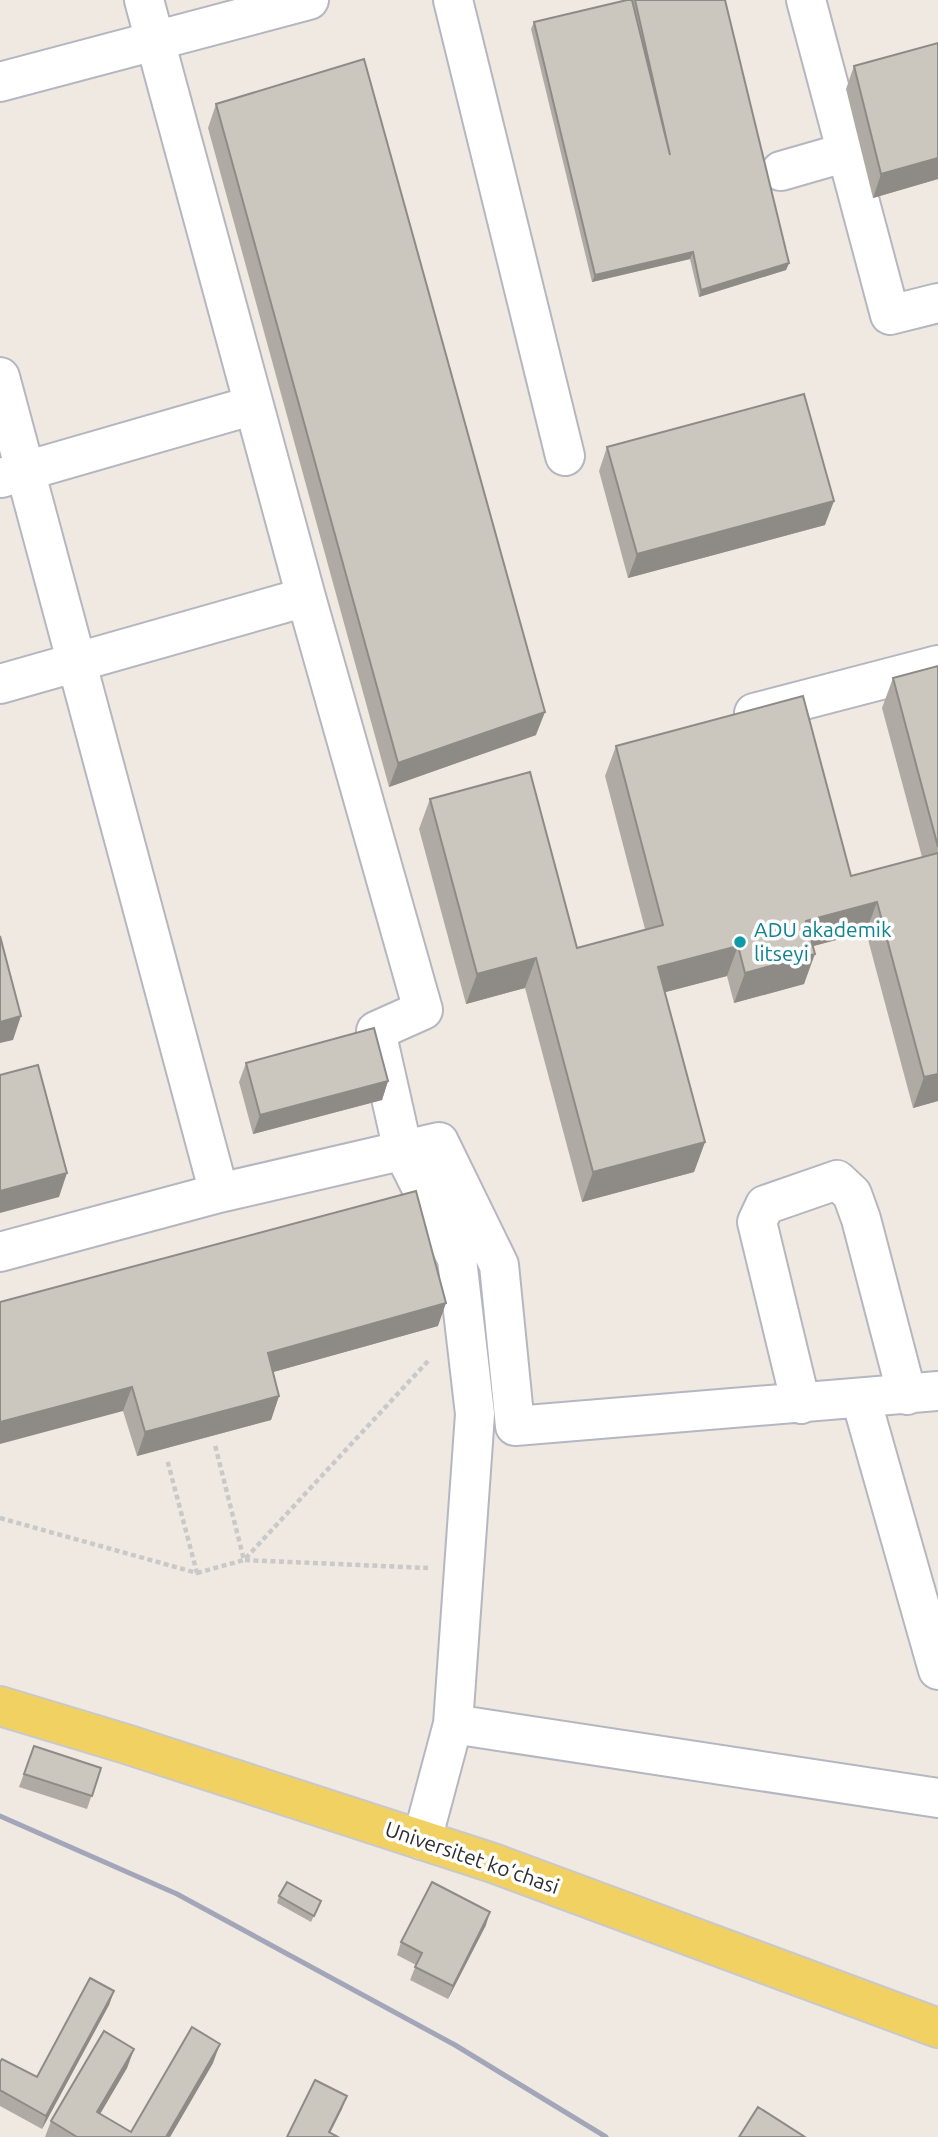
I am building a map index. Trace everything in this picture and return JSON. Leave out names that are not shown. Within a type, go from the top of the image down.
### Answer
[{"type":"main road","name":"Universitet kо‘chasi","points":[[0,1706],[493,1863],[938,2028]]},
{"type":"lane","points":[[144,0],[306,597],[423,1010],[376,1031],[403,1151],[457,1259],[475,1414],[453,1724],[422,1840]]},
{"type":"lane","points":[[0,82],[154,41],[222,11],[309,0]]},
{"type":"lane","points":[[453,0],[565,456]]},
{"type":"lane","points":[[806,0],[890,315],[938,303]]},
{"type":"lane","points":[[781,171],[847,152]]},
{"type":"lane","points":[[0,377],[13,475],[76,662],[219,1193]]},
{"type":"lane","points":[[13,475],[254,405]]},
{"type":"lane","points":[[0,684],[306,597]]},
{"type":"lane","points":[[717,723],[938,665]]},
{"type":"lane","points":[[0,1252],[219,1193],[439,1142],[499,1265],[515,1426],[801,1404],[923,1393],[852,1194],[837,1180],[765,1205],[757,1222],[801,1404]]},
{"type":"lane","points":[[861,1399],[938,1670]]},
{"type":"lane","points":[[453,1724],[938,1798]]},
{"type":"path","points":[[244,1560],[428,1361]]},
{"type":"path","points":[[215,1444],[244,1560]]},
{"type":"path","points":[[167,1460],[197,1573]]},
{"type":"path","points":[[0,1518],[197,1573],[244,1560],[441,1568]]},
{"type":"building","points":[[632,0],[670,155],[635,0],[725,0],[789,263],[701,290],[693,252],[595,275],[534,22]]},
{"type":"building","points":[[938,43],[938,158],[881,174],[854,66]]},
{"type":"building","points":[[364,59],[545,712],[398,763],[216,104]]},
{"type":"building","points":[[804,394],[834,501],[637,554],[607,447]]},
{"type":"building","points":[[938,666],[938,847],[893,678]]},
{"type":"building","name":"ADU akademik litseyi","points":[[803,696],[851,876],[938,853],[938,1074],[924,1077],[877,902],[806,921],[815,954],[745,973],[738,946],[658,967],[705,1142],[593,1172],[536,958],[477,974],[430,799],[530,772],[577,948],[663,925],[616,746]]},
{"type":"building","points":[[0,936],[21,1016],[0,1022]]},
{"type":"building","points":[[374,1028],[388,1081],[260,1115],[246,1063]]},
{"type":"building","points":[[38,1065],[67,1173],[0,1191],[0,1075]]},
{"type":"building","points":[[416,1191],[446,1303],[268,1353],[279,1396],[145,1432],[132,1387],[0,1422],[0,1302]]},
{"type":"building","points":[[34,1746],[101,1768],[92,1796],[24,1774]]},
{"type":"building","points":[[287,1882],[321,1901],[314,1916],[279,1896]]},
{"type":"building","points":[[432,1882],[490,1912],[453,1986],[415,1967],[422,1953],[401,1942]]},
{"type":"building","points":[[90,1978],[114,1991],[46,2116],[0,2090],[0,2062],[2,2059],[37,2077]]},
{"type":"building","points":[[192,2027],[220,2044],[166,2137],[77,2137],[51,2121],[104,2031],[134,2049],[97,2112],[131,2132]]},
{"type":"building","points":[[315,2080],[347,2096],[329,2132],[338,2137],[287,2137]]},
{"type":"building","points":[[758,2107],[805,2137],[739,2137]]},
{"type":"railway","points":[[0,1816],[177,1894],[455,2045],[606,2137]]},
{"type":"place","name":"ADU akademik litseyi","points":[[740,942]]}]
